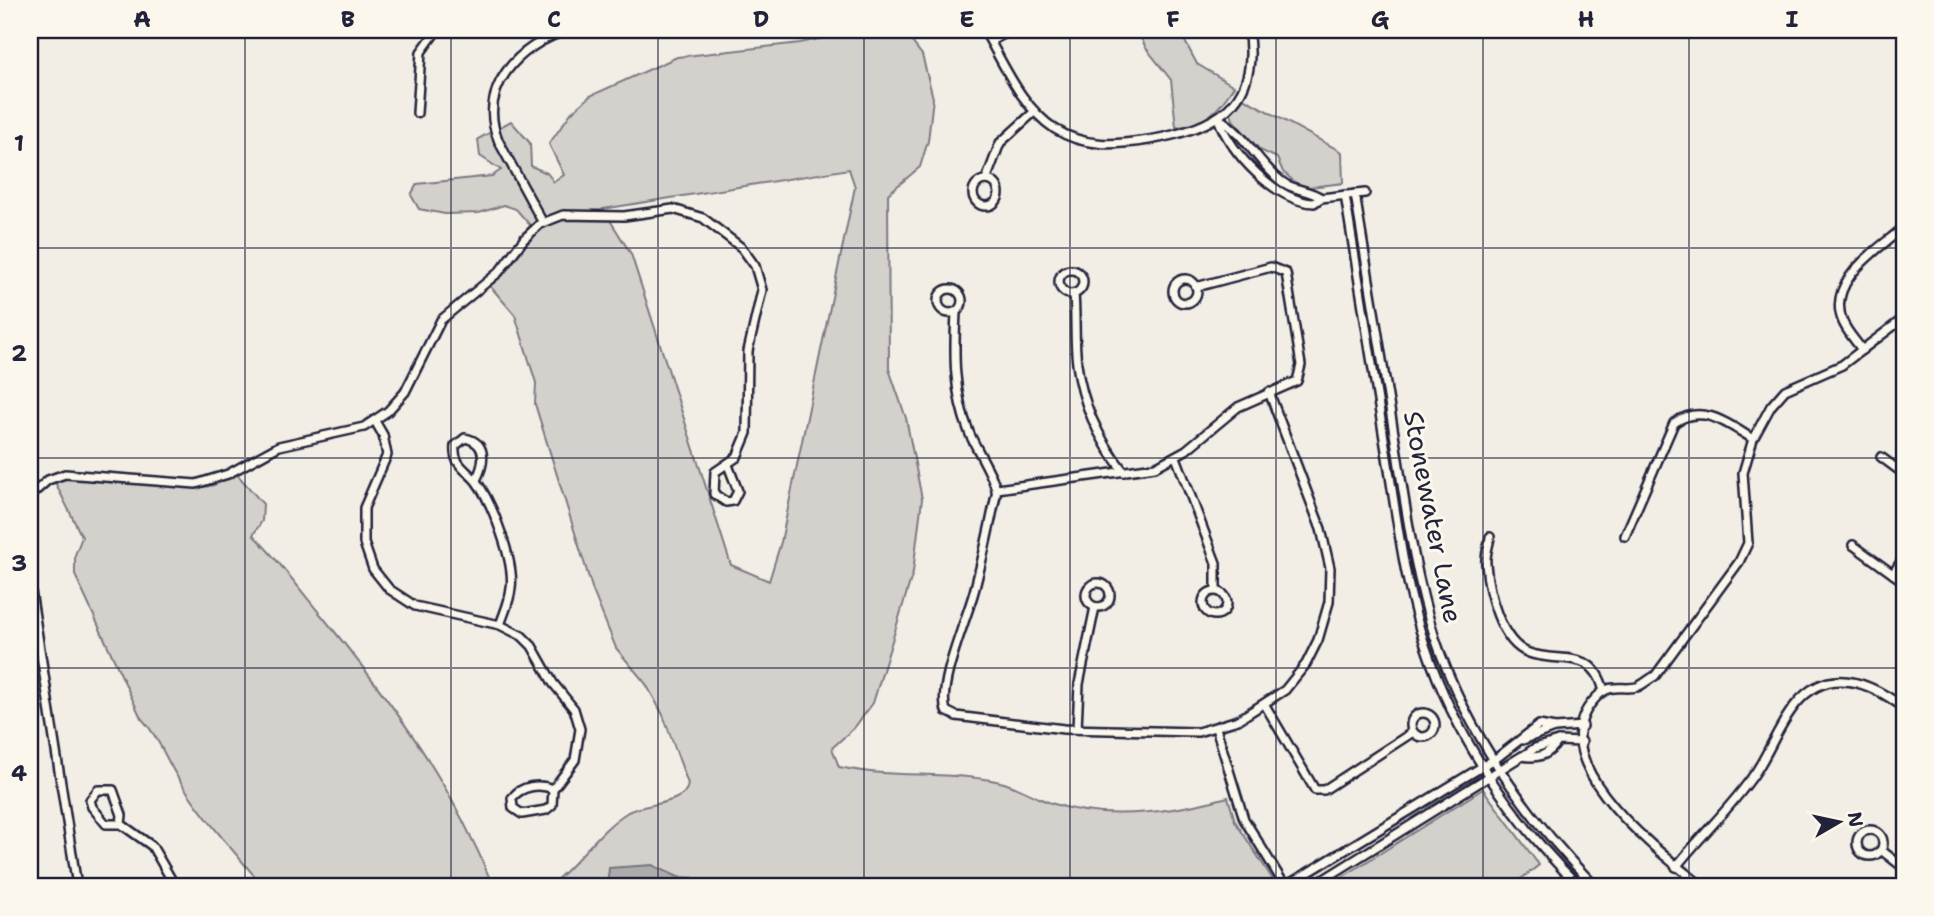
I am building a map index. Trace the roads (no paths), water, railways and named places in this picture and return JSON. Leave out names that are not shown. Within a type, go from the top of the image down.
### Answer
[{"type":"street","points":[[417,113],[421,52],[437,30]]},
{"type":"street","points":[[543,223],[493,129],[492,107],[496,87],[513,62],[540,41],[568,30]]},
{"type":"street","points":[[985,30],[1034,112],[1064,134],[1100,145],[1120,145],[1183,134],[1219,118],[1235,100],[1246,78],[1251,49],[1248,30]]},
{"type":"street","points":[[990,41],[1011,30]]},
{"type":"street","points":[[986,180],[1000,143],[1034,112]]},
{"type":"street","points":[[1219,118],[1231,125],[1278,178],[1295,189],[1314,193],[1321,198],[1365,193]]},
{"type":"street","name":"Stonewater Lane","points":[[1355,194],[1420,583],[1446,666],[1493,760],[1540,826],[1595,886]]},
{"type":"street","name":"Stonewater Lane","points":[[1345,195],[1403,551],[1417,618],[1443,691],[1488,776],[1532,834],[1579,886]]},
{"type":"street","points":[[31,494],[48,480],[65,474],[173,484],[207,482],[279,446],[340,434],[375,421],[405,392],[441,320],[499,272],[523,239],[543,223],[563,215],[633,216],[673,209],[693,213],[742,248],[760,275],[761,299],[747,365],[750,407],[747,433],[742,448],[728,466],[718,470],[713,477],[715,494],[726,502],[733,501],[738,491],[728,466]]},
{"type":"street","points":[[1862,350],[1843,322],[1842,289],[1853,273],[1904,227]]},
{"type":"street","points":[[997,489],[1155,467],[1176,457],[1221,419],[1269,392],[1294,384],[1300,377],[1288,277],[1278,268],[1265,268],[1196,287]]},
{"type":"street","points":[[1074,294],[1077,366],[1083,391],[1097,429],[1124,472]]},
{"type":"street","points":[[956,312],[954,362],[959,400],[973,442],[997,489],[976,585],[956,647],[944,699],[945,708],[956,716],[1077,729],[1177,732],[1216,728],[1265,705],[1291,683],[1313,652],[1326,616],[1330,581],[1328,555],[1321,529],[1269,392]]},
{"type":"street","points":[[1702,886],[1646,841],[1607,799],[1587,766],[1582,742],[1588,710],[1604,691],[1637,687],[1655,676],[1739,562],[1748,543],[1744,473],[1753,439],[1771,406],[1785,390],[1842,365],[1904,318]]},
{"type":"street","points":[[1625,536],[1674,423],[1698,413],[1712,415],[1753,439]]},
{"type":"street","points":[[375,421],[383,435],[387,454],[365,508],[364,543],[373,569],[389,589],[415,606],[500,625],[522,636],[532,646],[553,682],[569,701],[578,720],[579,741],[575,760],[553,789],[552,805],[546,810],[522,814],[513,808],[512,798],[522,789],[543,786],[553,789]]},
{"type":"street","points":[[476,480],[484,465],[484,458],[477,444],[466,438],[455,446],[454,454],[462,469],[476,480],[500,526],[512,572],[511,589],[500,625]]},
{"type":"street","points":[[1176,457],[1216,563],[1216,590]]},
{"type":"street","points":[[1881,457],[1904,474]]},
{"type":"street","points":[[1490,537],[1486,562],[1497,614],[1506,635],[1528,653],[1583,661],[1600,676],[1604,691]]},
{"type":"street","points":[[1853,545],[1904,582]]},
{"type":"street","points":[[1893,574],[1904,557]]},
{"type":"street","points":[[30,585],[77,886]]},
{"type":"street","points":[[1077,729],[1079,684],[1095,607]]},
{"type":"street","points":[[1676,867],[1755,774],[1797,703],[1815,689],[1830,683],[1853,681],[1869,685],[1904,708]]},
{"type":"street","points":[[1265,705],[1311,786],[1320,790],[1413,732]]},
{"type":"street","points":[[1216,728],[1244,819],[1285,886],[1522,741],[1555,728],[1583,726]]},
{"type":"street","points":[[1313,886],[1535,748],[1558,741],[1582,742]]},
{"type":"street","points":[[121,824],[122,815],[113,790],[98,790],[92,795],[92,807],[106,824],[121,824],[152,846],[175,886]]},
{"type":"street","points":[[1881,850],[1904,868]]}]
